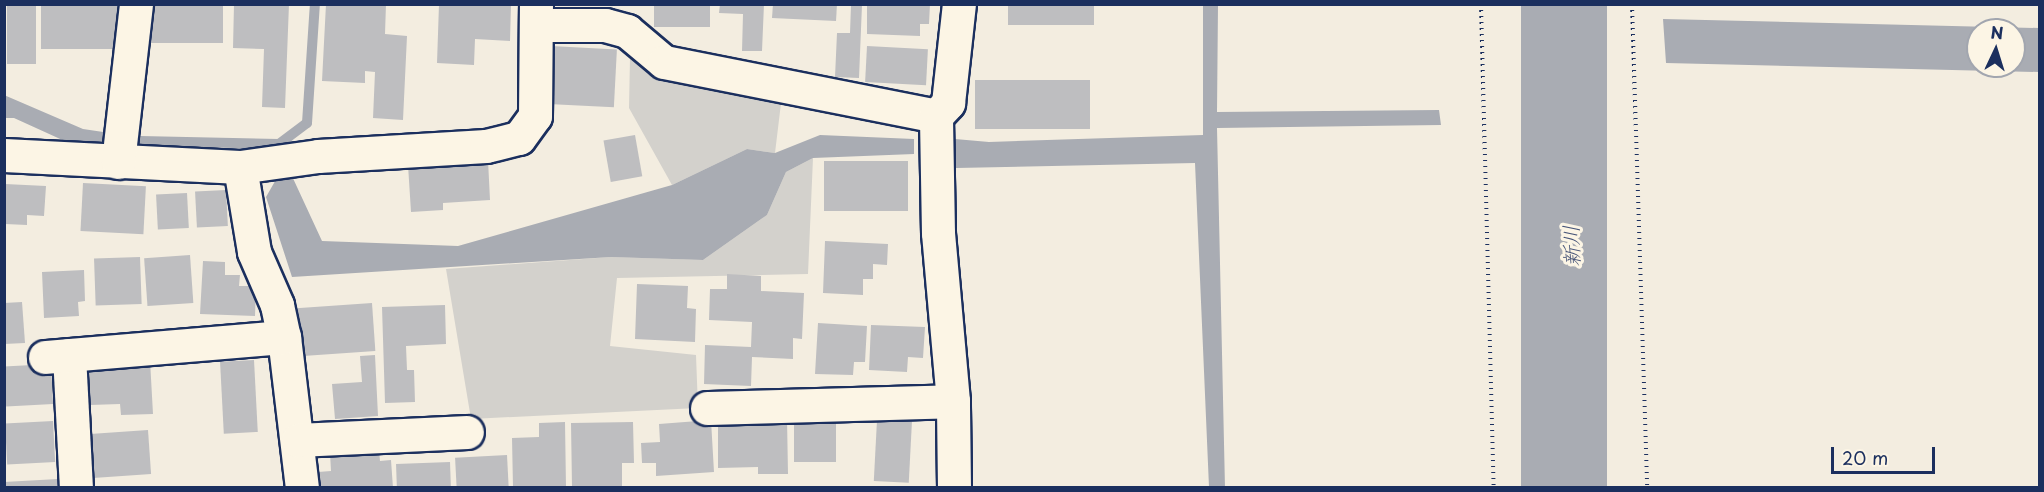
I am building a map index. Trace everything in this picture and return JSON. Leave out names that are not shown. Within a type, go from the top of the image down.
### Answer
[{"type":"street","points":[[118,162],[136,4]]},
{"type":"street","points":[[954,488],[953,401],[938,234],[936,116],[948,103],[959,4]]},
{"type":"street","points":[[4,155],[240,167],[318,156],[486,147],[519,138],[535,116],[537,15],[605,25],[627,31],[664,62],[936,116]]},
{"type":"street","points":[[240,167],[254,252],[277,304],[284,337],[302,488]]},
{"type":"street","points":[[76,488],[57,356],[284,337]]},
{"type":"street","points":[[707,408],[953,401]]},
{"type":"street","points":[[298,440],[467,432]]},
{"type":"path","points":[[1481,4],[1494,488]]},
{"type":"path","points":[[1632,4],[1647,488]]},
{"type":"shaded area","points":[[630,58],[648,72],[782,95],[775,153],[747,149],[672,185],[629,108]]},
{"type":"shaded area","points":[[813,158],[808,274],[617,278],[610,346],[696,355],[698,408],[471,419],[446,269],[611,257],[703,260],[767,215],[786,172]]},
{"type":"water","points":[[1203,5],[1218,5],[1217,112],[1439,110],[1441,125],[1217,128],[1225,488],[1209,487],[1195,163],[956,168],[955,148],[955,139],[989,142],[1203,135]]},
{"type":"water","name":"新川","points":[[1521,5],[1607,5],[1607,487],[1521,487]]},
{"type":"water","points":[[1663,19],[1966,26],[1966,70],[1666,63]]},
{"type":"water","points":[[2026,28],[2039,28],[2039,72],[2026,72]]},
{"type":"water","points":[[4,95],[83,129],[110,133],[104,145],[69,143],[14,118],[5,118]]},
{"type":"water","points":[[820,135],[914,139],[914,154],[813,158],[786,172],[767,215],[703,260],[611,257],[292,277],[266,197],[278,176],[291,174],[322,241],[458,246],[672,185],[747,149],[775,153]]},
{"type":"building","points":[[7,4],[36,4],[36,64],[7,64]]},
{"type":"building","points":[[41,4],[117,4],[117,49],[41,49]]},
{"type":"building","points":[[151,4],[223,4],[223,43],[151,43]]},
{"type":"building","points":[[234,4],[289,4],[285,108],[262,107],[264,49],[233,48]]},
{"type":"building","points":[[326,4],[386,4],[385,34],[407,36],[403,120],[373,118],[375,72],[365,71],[365,83],[322,81]]},
{"type":"building","points":[[439,4],[511,4],[510,41],[475,39],[474,65],[437,63]]},
{"type":"building","points":[[654,4],[710,4],[710,27],[654,27]]},
{"type":"building","points":[[720,4],[764,4],[762,51],[742,51],[743,14],[719,13]]},
{"type":"building","points":[[773,4],[837,4],[836,21],[772,18]]},
{"type":"building","points":[[867,4],[930,4],[929,24],[920,24],[920,36],[867,34]]},
{"type":"building","points":[[1008,4],[1094,4],[1094,25],[1008,25]]},
{"type":"building","points":[[851,5],[862,5],[859,78],[835,77],[837,33],[850,33]]},
{"type":"building","points":[[551,46],[617,49],[614,107],[548,104]]},
{"type":"building","points":[[867,46],[928,49],[926,85],[865,82]]},
{"type":"building","points":[[975,80],[1090,80],[1090,129],[975,129]]},
{"type":"building","points":[[635,135],[642,176],[611,182],[603,141]]},
{"type":"building","points":[[488,160],[490,200],[443,203],[443,210],[411,212],[408,165]]},
{"type":"building","points":[[824,161],[908,161],[908,211],[824,211]]},
{"type":"building","points":[[83,183],[146,186],[143,234],[80,231]]},
{"type":"building","points":[[5,184],[46,186],[44,216],[27,215],[27,225],[5,224]]},
{"type":"building","points":[[226,190],[228,226],[197,228],[195,192]]},
{"type":"building","points":[[187,193],[189,228],[158,230],[156,195]]},
{"type":"building","points":[[825,241],[888,244],[887,265],[873,264],[873,279],[863,279],[863,295],[823,293]]},
{"type":"building","points":[[190,255],[193,303],[147,306],[144,258]]},
{"type":"building","points":[[140,257],[142,304],[96,306],[94,259]]},
{"type":"building","points":[[203,261],[225,262],[225,275],[240,275],[239,286],[256,286],[255,316],[200,314]]},
{"type":"building","points":[[84,270],[85,301],[78,302],[79,316],[44,318],[42,272]]},
{"type":"building","points":[[727,274],[761,276],[761,291],[804,293],[802,339],[793,338],[793,359],[752,357],[751,386],[704,384],[705,345],[751,347],[752,322],[709,320],[710,289],[727,289]]},
{"type":"building","points":[[637,284],[688,286],[687,308],[696,309],[695,342],[635,339]]},
{"type":"building","points":[[22,302],[25,343],[4,344],[4,303]]},
{"type":"building","points":[[372,303],[375,351],[300,356],[296,308]]},
{"type":"building","points":[[445,305],[446,344],[406,346],[407,370],[414,370],[415,402],[385,403],[382,307]]},
{"type":"building","points":[[818,323],[867,326],[865,362],[854,362],[853,375],[815,374]]},
{"type":"building","points":[[871,325],[925,327],[923,358],[908,357],[907,372],[869,370]]},
{"type":"building","points":[[375,355],[378,416],[335,419],[332,384],[362,382],[360,356]]},
{"type":"building","points":[[150,360],[153,414],[121,415],[120,404],[90,405],[88,364]]},
{"type":"building","points":[[254,360],[258,432],[224,434],[220,362]]},
{"type":"building","points":[[51,364],[53,404],[6,406],[4,366]]},
{"type":"building","points":[[718,418],[787,418],[788,474],[758,474],[758,467],[718,468]]},
{"type":"building","points":[[711,420],[714,472],[656,476],[656,463],[642,463],[641,443],[660,442],[659,424]]},
{"type":"building","points":[[794,420],[836,420],[836,462],[794,462]]},
{"type":"building","points":[[877,420],[912,422],[909,483],[874,481]]},
{"type":"building","points":[[53,421],[55,462],[7,464],[5,424]]},
{"type":"building","points":[[565,422],[566,488],[513,488],[512,438],[539,437],[539,423]]},
{"type":"building","points":[[633,422],[634,463],[622,463],[622,488],[572,488],[571,423]]},
{"type":"building","points":[[148,430],[151,474],[93,478],[90,434]]},
{"type":"building","points":[[379,450],[380,461],[391,460],[393,488],[318,488],[318,472],[331,471],[330,453]]},
{"type":"building","points":[[507,455],[509,488],[457,488],[455,458]]},
{"type":"building","points":[[450,462],[451,488],[397,488],[396,464]]},
{"type":"building","points":[[58,479],[59,488],[4,488],[4,482]]},
{"type":"waterway","points":[[140,141],[279,144],[307,123],[315,4]]}]
